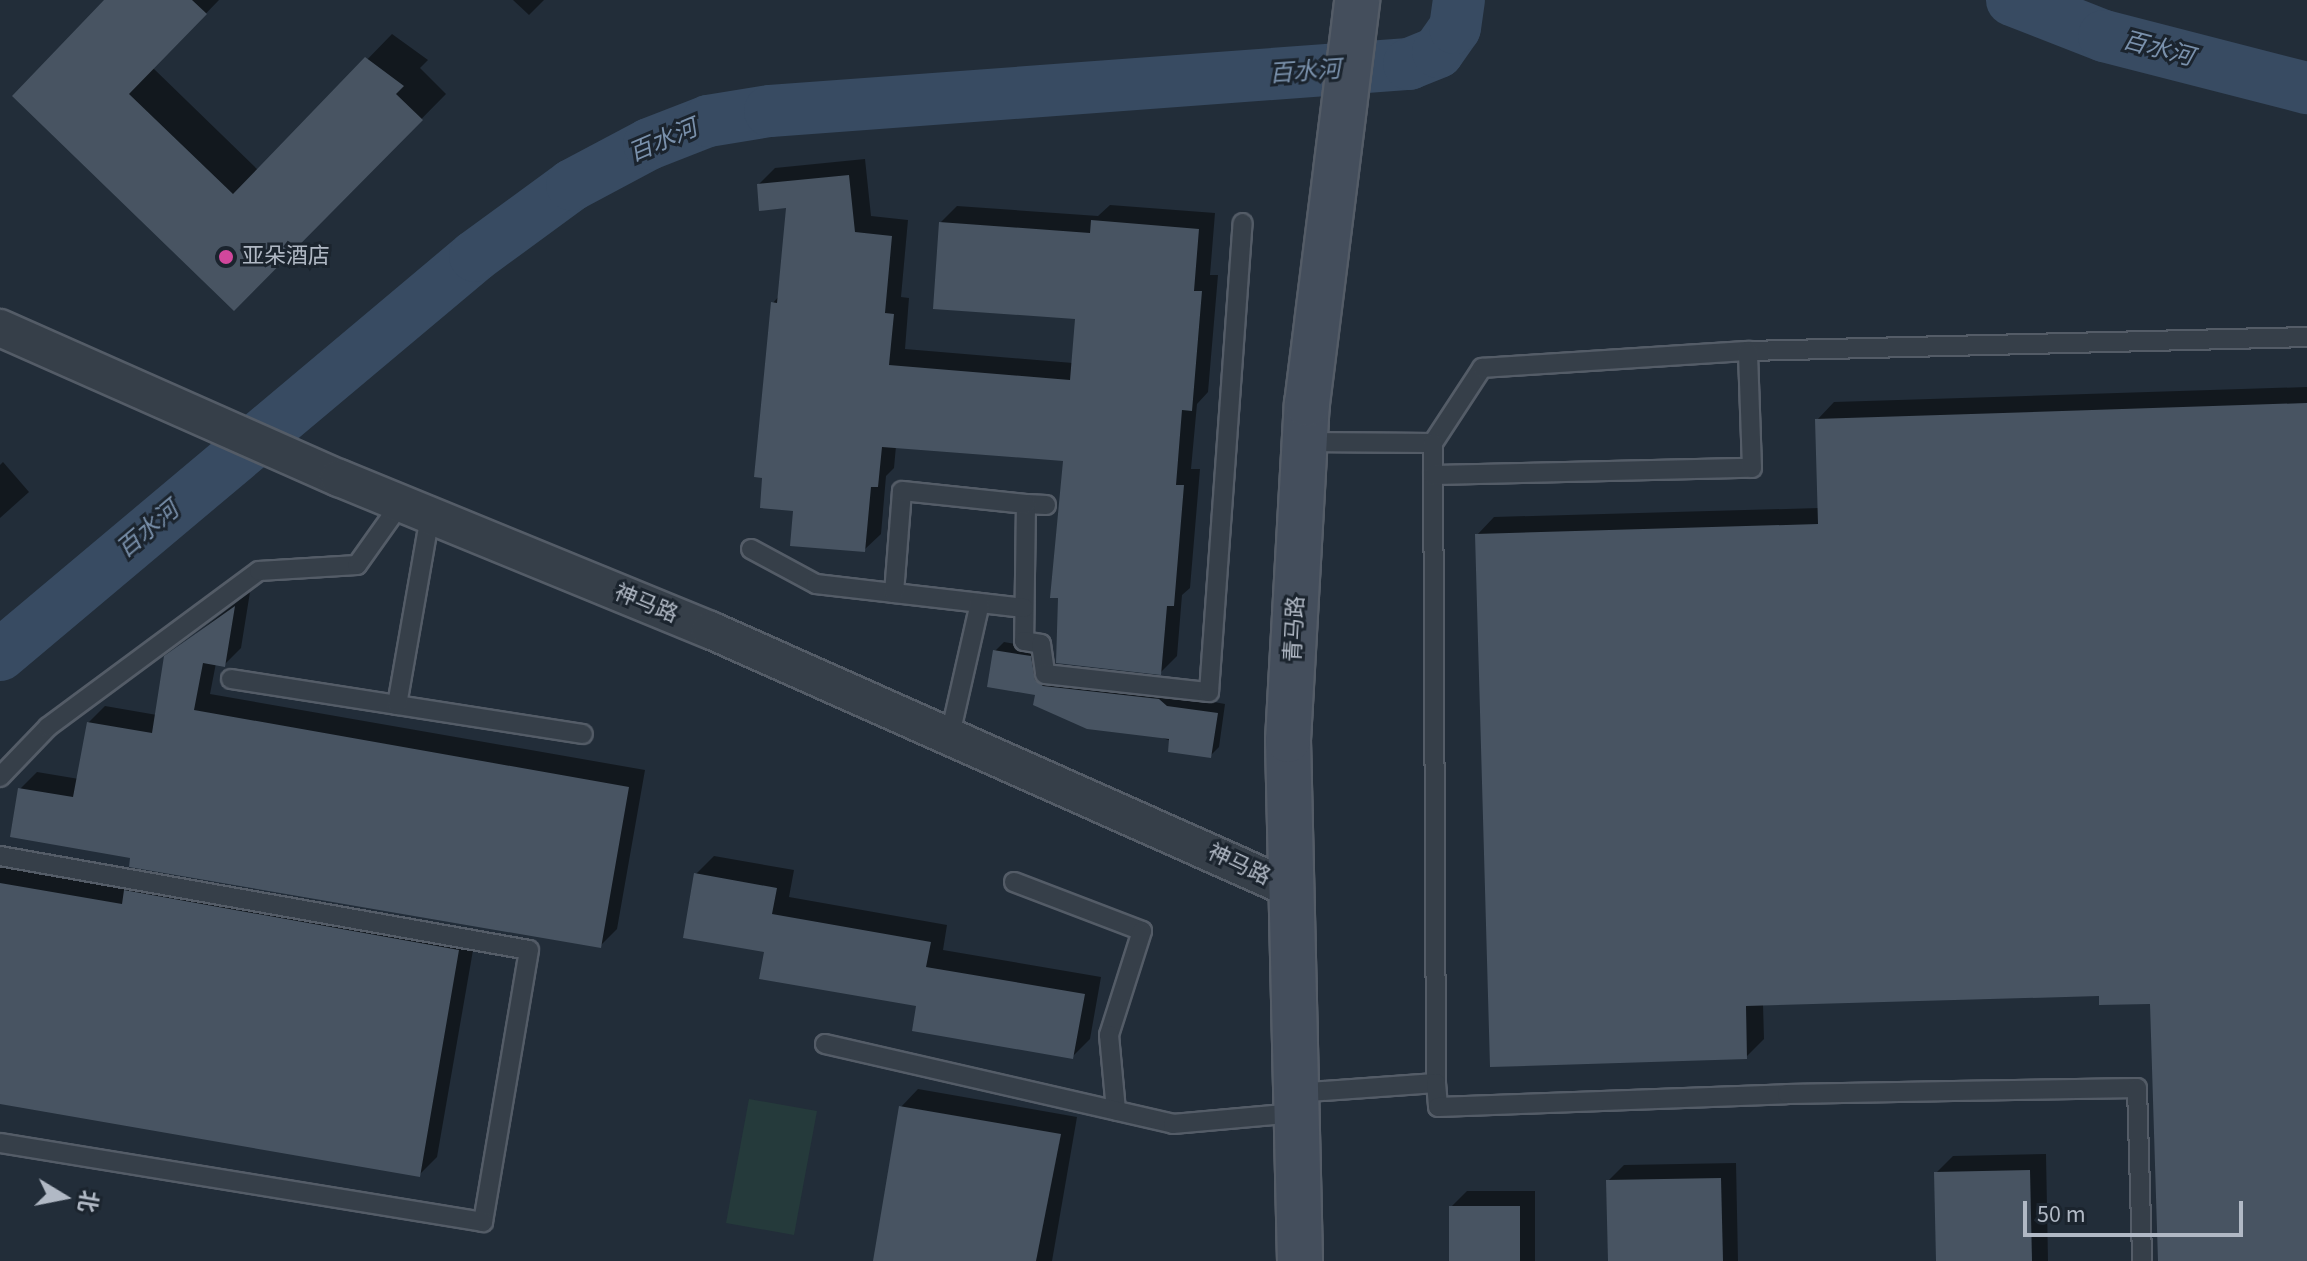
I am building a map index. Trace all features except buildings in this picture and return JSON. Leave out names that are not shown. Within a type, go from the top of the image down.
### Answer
[{"type":"street","name":"青马路","points":[[1300,1261],[1289,888],[1288,740],[1305,442],[1353,21]]},
{"type":"street","name":"神马路","points":[[0,328],[339,478],[950,735],[1289,888]]},
{"type":"lane","points":[[1026,504],[1024,641],[1041,644],[1045,674],[1209,692],[1243,223]]},
{"type":"lane","points":[[2142,1261],[2137,1088],[1787,1094],[1438,1107],[1433,443],[1482,368],[1748,351],[2307,337]]},
{"type":"lane","points":[[1433,475],[1752,468],[1748,351]]},
{"type":"lane","points":[[1305,442],[1433,443]]},
{"type":"lane","points":[[894,593],[902,491],[1046,505]]},
{"type":"lane","points":[[397,705],[415,509]]},
{"type":"lane","points":[[0,777],[48,727],[259,571],[357,565],[415,509]]},
{"type":"lane","points":[[751,549],[816,584],[1024,608]]},
{"type":"lane","points":[[950,735],[980,603]]},
{"type":"lane","points":[[231,679],[583,734]]},
{"type":"lane","points":[[0,856],[529,950],[483,1222],[0,1143]]},
{"type":"lane","points":[[1014,882],[1142,931],[1109,1035],[1116,1111]]},
{"type":"lane","points":[[825,1044],[1173,1124],[1436,1083]]},
{"type":"green space","points":[[749,1099],[817,1111],[794,1235],[726,1223]]},
{"type":"waterway","name":"百水河","points":[[0,655],[475,256],[572,185],[649,144],[708,121],[770,111],[1409,64],[1438,52],[1455,28],[1459,0]]},
{"type":"waterway","name":"百水河","points":[[2012,0],[2104,36],[2307,88]]},
{"type":"place","name":"亚朵酒店","points":[[226,257]]}]
